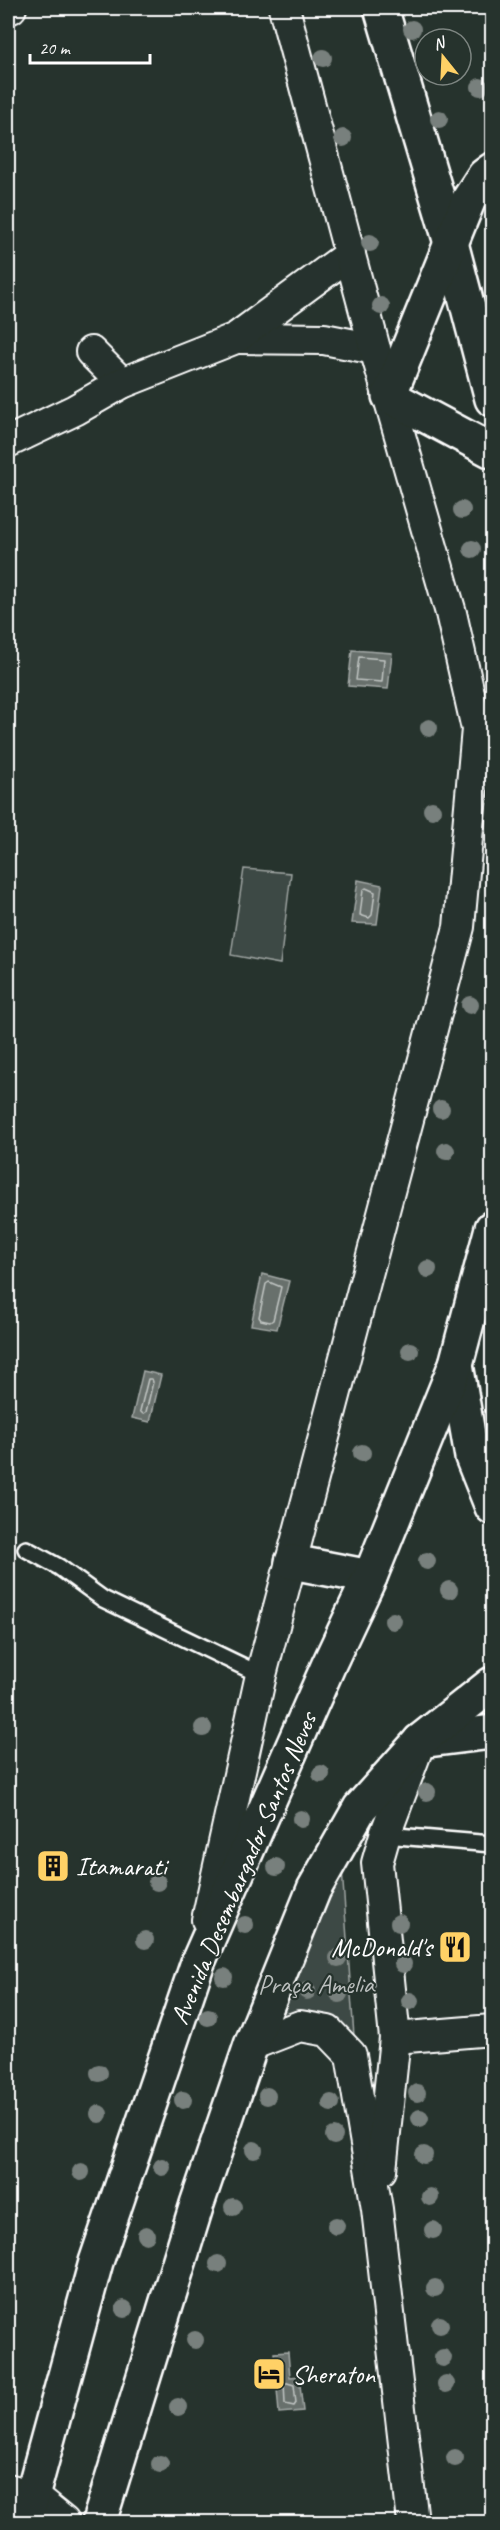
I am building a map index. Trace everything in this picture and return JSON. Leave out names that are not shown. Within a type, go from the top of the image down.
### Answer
[{"type":"main road","points":[[381,8],[451,243],[492,399]]},
{"type":"main road","points":[[439,202],[471,163],[492,145]]},
{"type":"main road","points":[[492,170],[484,176],[469,199],[389,396],[492,451]]},
{"type":"main road","name":"Avenida Desembargador Santos Neves","points":[[22,2502],[96,2262],[198,1962],[329,1664],[370,1577],[482,1304],[492,1228]]},
{"type":"main road","points":[[456,1364],[472,1457],[492,1507]]},
{"type":"main road","points":[[292,1562],[370,1577]]},
{"type":"main road","points":[[99,2523],[194,2216],[251,2045],[314,1889],[360,1808],[420,1741],[492,1684]]},
{"type":"main road","points":[[420,1741],[492,1732]]},
{"type":"street","points":[[198,1962],[261,1675],[459,927],[477,729],[451,613],[375,349],[284,8]]},
{"type":"street","points":[[8,442],[75,410],[122,383],[236,338],[350,254]]},
{"type":"street","points":[[236,338],[324,339],[375,349]]},
{"type":"street","points":[[91,352],[122,383]]},
{"type":"street","points":[[377,2209],[395,2038],[377,1863],[420,1741]]},
{"type":"street","points":[[251,2045],[300,2026],[328,2031],[351,2055],[377,2209],[413,2523]]},
{"type":"street","points":[[395,2038],[492,2030]]},
{"type":"street","points":[[22,2502],[64,2523]]},
{"type":"lane","points":[[26,1549],[60,1567],[103,1599],[261,1675]]},
{"type":"lane","points":[[385,1835],[492,1844]]},
{"type":"green space","points":[[244,869],[291,873],[280,964],[231,955]]},
{"type":"green space","name":"Praça Amelia","points":[[341,1855],[355,2050],[256,2032]]},
{"type":"water","points":[[352,650],[392,653],[388,689],[348,686]]},
{"type":"water","points":[[358,880],[382,885],[377,924],[352,923]]},
{"type":"water","points":[[262,1274],[289,1281],[277,1329],[251,1325]]},
{"type":"water","points":[[143,1371],[161,1375],[150,1422],[132,1418]]},
{"type":"water","points":[[288,2352],[290,2377],[299,2376],[303,2411],[279,2413],[274,2353]]},
{"type":"place","name":"Itamarati","points":[[53,1866]]},
{"type":"place","name":"McDonald's","points":[[455,1947]]},
{"type":"place","name":"Sheraton","points":[[269,2374]]}]
